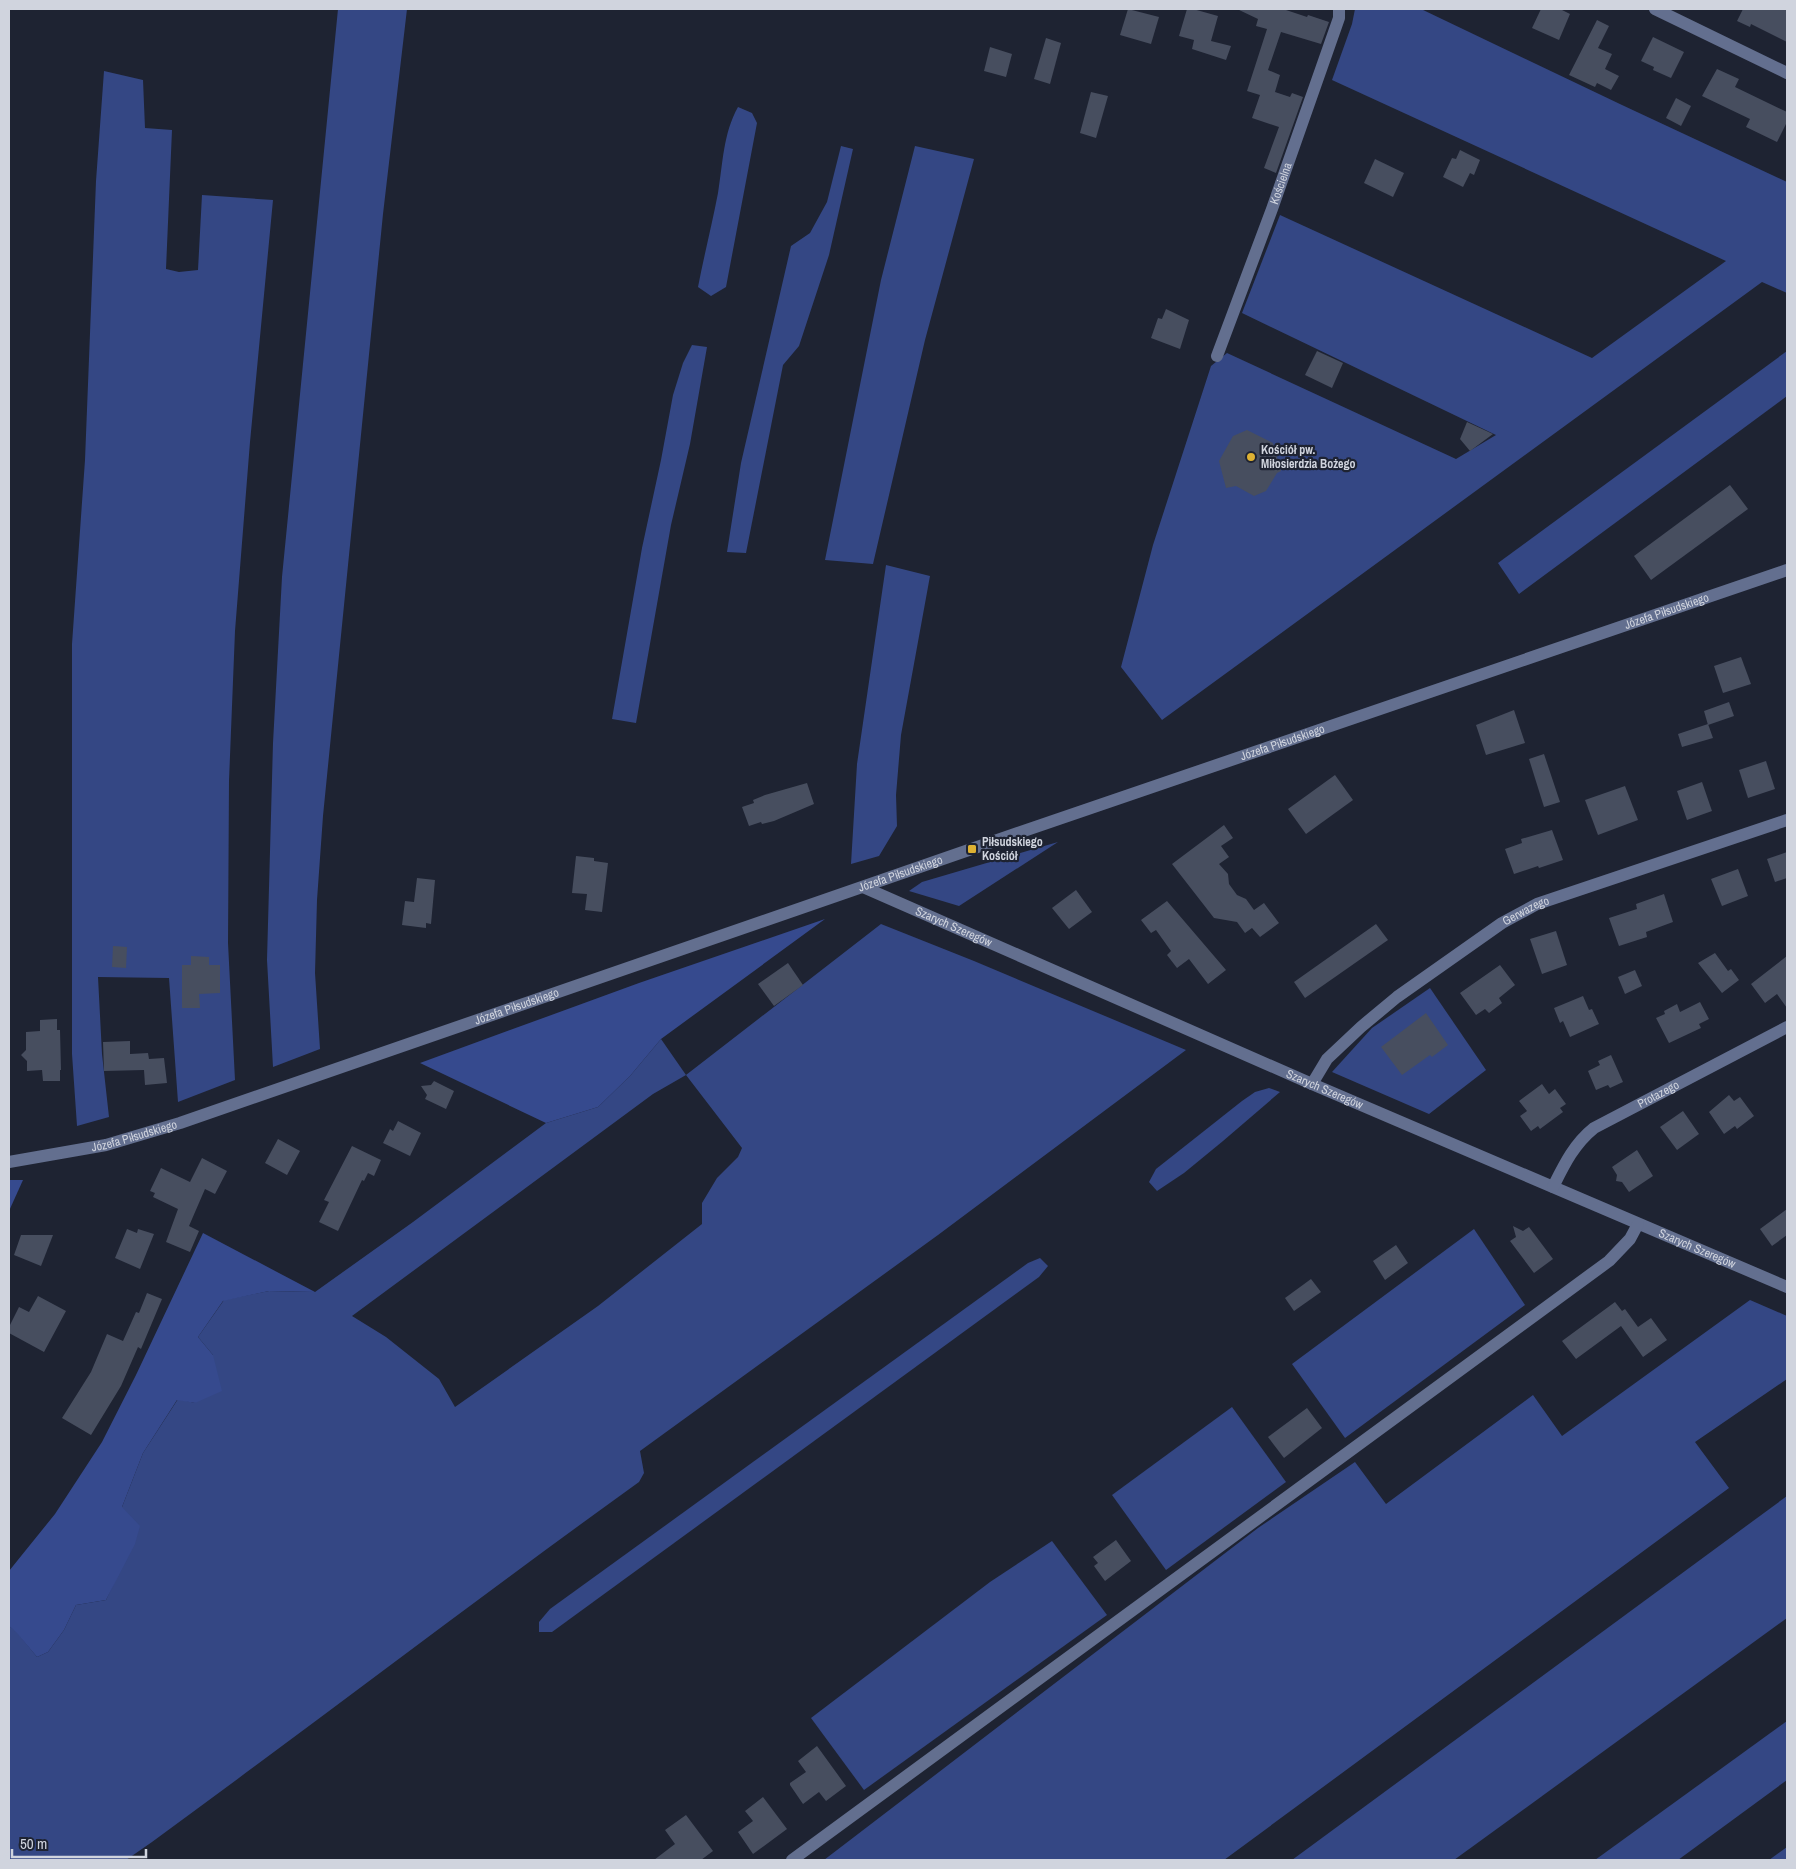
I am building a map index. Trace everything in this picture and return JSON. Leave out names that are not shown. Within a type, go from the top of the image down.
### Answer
[{"type":"street","name":"Kościelna","points":[[1217,356],[1272,210],[1339,18],[1339,9]]},
{"type":"street","points":[[1655,9],[1787,73]]},
{"type":"street","name":"Józefa Piłsudskiego","points":[[9,1162],[106,1145],[180,1123],[1787,570]]},
{"type":"street","name":"Gerwazego","points":[[1312,1084],[1327,1059],[1376,1014],[1520,912],[1537,904],[1787,820]]},
{"type":"street","name":"Szarych Szeregów","points":[[863,887],[1312,1084],[1787,1286]]},
{"type":"street","name":"Protazego","points":[[1553,1187],[1576,1145],[1594,1128],[1787,1027]]},
{"type":"street","points":[[792,1860],[1609,1261],[1630,1239],[1638,1224]]},
{"type":"shaded area","points":[[338,9],[407,9],[383,214],[323,816],[317,900],[315,973],[320,1049],[273,1067],[267,960],[273,743],[282,577]]},
{"type":"shaded area","points":[[1355,9],[1421,9],[1787,182],[1787,293],[1762,282],[1162,720],[1121,667],[1153,545],[1211,366],[1227,353],[1456,459],[1496,435],[1242,313],[1280,215],[1592,358],[1726,261],[1332,80],[1352,24]]},
{"type":"shaded area","points":[[104,71],[143,80],[145,128],[172,130],[166,269],[179,272],[198,270],[202,195],[273,200],[250,442],[235,631],[229,781],[228,943],[235,1080],[178,1102],[169,978],[98,977],[102,1054],[109,1117],[77,1126],[72,1054],[72,644],[85,460],[96,181]]},
{"type":"shaded area","points":[[738,107],[752,113],[757,123],[726,287],[711,296],[698,287],[718,193],[726,138]]},
{"type":"shaded area","points":[[841,146],[853,149],[829,255],[799,346],[783,365],[746,553],[727,552],[741,463],[791,246],[810,233],[827,202]]},
{"type":"shaded area","points":[[915,146],[974,159],[925,340],[873,564],[825,560],[881,280]]},
{"type":"shaded area","points":[[692,345],[707,347],[690,444],[671,525],[636,723],[612,719],[642,548],[673,395],[683,363]]},
{"type":"shaded area","points":[[1787,351],[1787,396],[1519,594],[1498,563]]},
{"type":"shaded area","points":[[886,565],[930,576],[901,735],[896,795],[897,826],[879,856],[851,864],[857,764]]},
{"type":"shaded area","points":[[1058,842],[959,906],[909,891],[922,882]]},
{"type":"shaded area","points":[[825,919],[661,1039],[630,1076],[598,1107],[546,1123],[420,1063],[639,983]]},
{"type":"shaded area","points":[[881,924],[1186,1050],[938,1235],[640,1451],[644,1473],[639,1482],[126,1860],[9,1860],[9,1626],[16,1631],[37,1657],[48,1652],[64,1630],[76,1605],[106,1600],[114,1583],[122,1507],[143,1453],[178,1399],[195,1403],[213,1355],[198,1337],[224,1300],[269,1291],[315,1292],[546,1123],[598,1107],[630,1076],[661,1039],[686,1075]],"holes":[[[686,1075],[742,1148],[738,1157],[717,1178],[702,1203],[702,1224],[598,1306],[455,1407],[439,1379],[386,1337],[352,1316],[653,1094]]]},
{"type":"shaded area","points":[[1430,988],[1486,1070],[1429,1114],[1332,1072],[1372,1028]]},
{"type":"shaded area","points":[[1269,1088],[1280,1092],[1184,1173],[1157,1191],[1149,1182],[1156,1169],[1242,1101],[1255,1092]]},
{"type":"shaded area","points":[[9,1180],[23,1180],[9,1211]]},
{"type":"shaded area","points":[[1474,1229],[1525,1305],[1345,1438],[1292,1364]]},
{"type":"shaded area","points":[[203,1233],[315,1292],[269,1291],[223,1301],[198,1337],[213,1355],[222,1391],[195,1403],[177,1400],[143,1453],[122,1507],[140,1526],[135,1544],[106,1600],[76,1605],[64,1630],[48,1652],[37,1657],[9,1626],[9,1571],[55,1514],[102,1442]]},
{"type":"shaded area","points":[[1040,1258],[1048,1266],[1039,1277],[552,1632],[539,1632],[539,1622],[550,1609],[1028,1263]]},
{"type":"shaded area","points":[[1750,1300],[1787,1316],[1787,1379],[1695,1442],[1729,1488],[1224,1860],[824,1860],[1258,1528],[1355,1462],[1386,1504],[1533,1395],[1562,1436]]},
{"type":"shaded area","points":[[1232,1407],[1286,1482],[1166,1570],[1112,1495]]},
{"type":"shaded area","points":[[1787,1496],[1787,1618],[1454,1860],[1292,1860]]},
{"type":"shaded area","points":[[1052,1541],[1107,1615],[864,1790],[811,1718],[990,1582]]},
{"type":"shaded area","points":[[1787,1721],[1787,1780],[1678,1860],[1595,1860]]},
{"type":"shaded area","points":[[1787,1847],[1787,1860],[1769,1860]]},
{"type":"building","points":[[1128,9],[1159,17],[1151,44],[1120,35]]},
{"type":"building","points":[[1187,9],[1218,16],[1211,41],[1231,46],[1226,60],[1192,49],[1194,40],[1179,36]]},
{"type":"building","points":[[1237,9],[1283,9],[1329,22],[1321,44],[1281,32],[1268,70],[1280,75],[1275,92],[1290,97],[1292,93],[1303,97],[1276,173],[1264,168],[1279,127],[1252,118],[1260,95],[1247,91],[1267,29],[1256,26],[1258,19]]},
{"type":"building","points":[[1541,9],[1560,9],[1570,14],[1559,40],[1532,28]]},
{"type":"building","points":[[1743,9],[1787,9],[1787,42],[1751,24],[1750,27],[1737,21]]},
{"type":"building","points":[[1597,20],[1609,26],[1598,48],[1612,54],[1605,69],[1619,76],[1611,90],[1597,83],[1595,87],[1569,75]]},
{"type":"building","points":[[1653,37],[1684,52],[1671,78],[1653,70],[1654,67],[1641,61]]},
{"type":"building","points":[[1046,38],[1061,43],[1050,84],[1034,79]]},
{"type":"building","points":[[990,47],[1012,54],[1006,77],[984,71]]},
{"type":"building","points":[[1717,69],[1739,79],[1735,87],[1787,112],[1787,122],[1777,142],[1746,127],[1750,119],[1702,96]]},
{"type":"building","points":[[1091,92],[1108,96],[1096,138],[1080,133]]},
{"type":"building","points":[[1676,98],[1691,106],[1681,126],[1666,118]]},
{"type":"building","points":[[1460,150],[1480,160],[1474,175],[1470,173],[1463,187],[1443,177],[1452,158],[1456,159]]},
{"type":"building","points":[[1375,159],[1404,173],[1393,197],[1364,183]]},
{"type":"building","points":[[1166,309],[1189,320],[1180,349],[1151,338],[1158,318],[1162,319]]},
{"type":"building","points":[[1317,351],[1343,363],[1332,388],[1305,375]]},
{"type":"building","points":[[1467,422],[1493,434],[1470,451],[1460,439]]},
{"type":"building","points":[[1247,430],[1273,443],[1281,471],[1277,473],[1266,491],[1254,496],[1236,486],[1226,488],[1219,461],[1233,436]]},
{"type":"building","points":[[1730,485],[1748,509],[1651,580],[1634,556]]},
{"type":"building","points":[[1741,657],[1751,684],[1723,693],[1714,666]]},
{"type":"building","points":[[1729,702],[1734,716],[1708,725],[1704,711]]},
{"type":"building","points":[[1514,710],[1525,743],[1486,755],[1476,725]]},
{"type":"building","points":[[1708,724],[1713,738],[1682,747],[1678,734]]},
{"type":"building","points":[[1544,754],[1560,802],[1544,807],[1529,759]]},
{"type":"building","points":[[1766,761],[1775,789],[1748,798],[1739,770]]},
{"type":"building","points":[[1335,775],[1353,800],[1306,834],[1288,809]]},
{"type":"building","points":[[1702,782],[1712,811],[1687,820],[1677,791]]},
{"type":"building","points":[[807,783],[814,804],[774,821],[762,824],[761,822],[749,826],[742,807],[754,803],[753,800],[765,795]]},
{"type":"building","points":[[1625,786],[1638,820],[1598,835],[1585,800]]},
{"type":"building","points":[[1224,825],[1233,838],[1221,846],[1229,857],[1219,864],[1228,874],[1229,884],[1237,895],[1246,899],[1254,910],[1264,903],[1279,923],[1260,937],[1252,928],[1245,933],[1237,922],[1214,918],[1172,864]]},
{"type":"building","points":[[1552,830],[1563,860],[1514,874],[1505,849],[1522,843],[1521,839]]},
{"type":"building","points":[[1787,852],[1787,878],[1775,882],[1767,859]]},
{"type":"building","points":[[576,856],[594,858],[594,861],[608,863],[602,912],[585,910],[587,894],[572,893]]},
{"type":"building","points":[[1738,869],[1748,896],[1722,906],[1711,879]]},
{"type":"building","points":[[417,878],[435,880],[431,924],[426,923],[426,928],[402,925],[405,901],[414,902]]},
{"type":"building","points":[[1076,890],[1092,912],[1069,929],[1052,908]]},
{"type":"building","points":[[1664,894],[1673,922],[1646,932],[1647,937],[1619,946],[1609,918],[1637,909],[1636,904]]},
{"type":"building","points":[[1167,901],[1226,970],[1208,984],[1189,959],[1177,968],[1167,955],[1171,951],[1156,930],[1151,933],[1141,920]]},
{"type":"building","points":[[1376,924],[1388,940],[1305,998],[1294,982]]},
{"type":"building","points":[[1556,931],[1567,965],[1542,974],[1530,939]]},
{"type":"building","points":[[113,946],[127,947],[126,968],[112,967]]},
{"type":"building","points":[[1715,953],[1728,971],[1731,969],[1739,980],[1722,993],[1698,963]]},
{"type":"building","points":[[191,956],[209,957],[209,965],[220,965],[220,993],[199,994],[200,1008],[182,1008],[182,965],[191,965]]},
{"type":"building","points":[[1787,956],[1787,1008],[1777,994],[1765,1003],[1751,984]]},
{"type":"building","points":[[788,963],[803,985],[774,1006],[758,984]]},
{"type":"building","points":[[1500,965],[1515,985],[1499,998],[1502,1003],[1489,1013],[1485,1009],[1476,1015],[1460,993]]},
{"type":"building","points":[[1635,970],[1642,986],[1625,994],[1618,977]]},
{"type":"building","points":[[1583,996],[1589,1010],[1592,1009],[1599,1024],[1570,1037],[1563,1021],[1560,1023],[1554,1008]]},
{"type":"building","points":[[1700,1002],[1709,1019],[1699,1024],[1701,1028],[1669,1043],[1656,1018],[1665,1014],[1664,1011],[1677,1004],[1680,1012]]},
{"type":"building","points":[[1426,1013],[1448,1045],[1402,1075],[1381,1047]]},
{"type":"building","points":[[57,1019],[57,1030],[60,1030],[60,1081],[43,1081],[42,1070],[27,1071],[27,1061],[21,1055],[26,1050],[26,1032],[40,1031],[40,1020]]},
{"type":"building","points":[[130,1041],[130,1054],[148,1053],[149,1059],[164,1058],[167,1083],[145,1085],[144,1070],[104,1071],[103,1042]]},
{"type":"building","points":[[1611,1055],[1623,1082],[1610,1088],[1608,1085],[1596,1090],[1588,1071],[1600,1065],[1598,1061]]},
{"type":"building","points":[[434,1081],[454,1091],[446,1109],[425,1099],[427,1095],[421,1086],[431,1085]]},
{"type":"building","points":[[1542,1084],[1549,1094],[1555,1089],[1566,1104],[1560,1108],[1563,1112],[1540,1129],[1538,1126],[1531,1131],[1520,1116],[1527,1111],[1519,1101]]},
{"type":"building","points":[[1729,1095],[1734,1101],[1740,1097],[1754,1116],[1737,1129],[1735,1126],[1724,1134],[1709,1112]]},
{"type":"building","points":[[1683,1111],[1699,1134],[1677,1150],[1660,1127]]},
{"type":"building","points":[[398,1121],[421,1133],[410,1156],[383,1143],[390,1129],[393,1131]]},
{"type":"building","points":[[278,1139],[300,1151],[287,1175],[265,1163]]},
{"type":"building","points":[[352,1146],[381,1160],[374,1176],[368,1173],[364,1181],[362,1180],[338,1231],[319,1222],[329,1202],[324,1200]]},
{"type":"building","points":[[1637,1150],[1653,1176],[1629,1192],[1622,1182],[1616,1181],[1617,1175],[1612,1167]]},
{"type":"building","points":[[202,1158],[227,1171],[215,1194],[205,1189],[189,1226],[199,1231],[190,1252],[166,1242],[178,1209],[153,1197],[155,1193],[150,1191],[161,1168],[190,1182]]},
{"type":"building","points":[[1787,1209],[1787,1235],[1772,1246],[1760,1229]]},
{"type":"building","points":[[1513,1226],[1523,1231],[1529,1227],[1553,1259],[1534,1273],[1510,1241],[1516,1237]]},
{"type":"building","points":[[127,1229],[137,1233],[138,1229],[154,1234],[140,1269],[115,1258]]},
{"type":"building","points":[[21,1235],[53,1235],[41,1266],[14,1255]]},
{"type":"building","points":[[1396,1245],[1408,1263],[1385,1280],[1373,1261]]},
{"type":"building","points":[[1311,1279],[1321,1292],[1294,1311],[1285,1298]]},
{"type":"building","points":[[147,1293],[162,1299],[141,1349],[138,1347],[121,1386],[91,1435],[62,1418],[91,1372],[107,1334],[123,1341],[136,1312],[139,1313]]},
{"type":"building","points":[[38,1296],[66,1311],[44,1352],[9,1333],[9,1327],[19,1307],[29,1312]]},
{"type":"building","points":[[1615,1302],[1622,1311],[1625,1309],[1638,1327],[1651,1318],[1667,1340],[1643,1357],[1621,1326],[1576,1359],[1562,1341]]},
{"type":"building","points":[[1307,1408],[1322,1428],[1284,1458],[1268,1437]]},
{"type":"building","points":[[1116,1540],[1131,1561],[1105,1581],[1094,1566],[1098,1563],[1093,1557]]},
{"type":"building","points":[[817,1746],[846,1786],[826,1801],[819,1792],[803,1804],[790,1783],[806,1772],[798,1761]]},
{"type":"building","points":[[763,1797],[787,1829],[753,1854],[738,1832],[753,1821],[745,1811]]},
{"type":"building","points":[[686,1815],[713,1851],[701,1860],[654,1860],[675,1844],[665,1830]]},
{"type":"place","name":"Kościół pw. Miłosierdzia Bożego","points":[[1251,457]]},
{"type":"place","name":"Piłsudskiego Kościół","points":[[972,849]]}]
